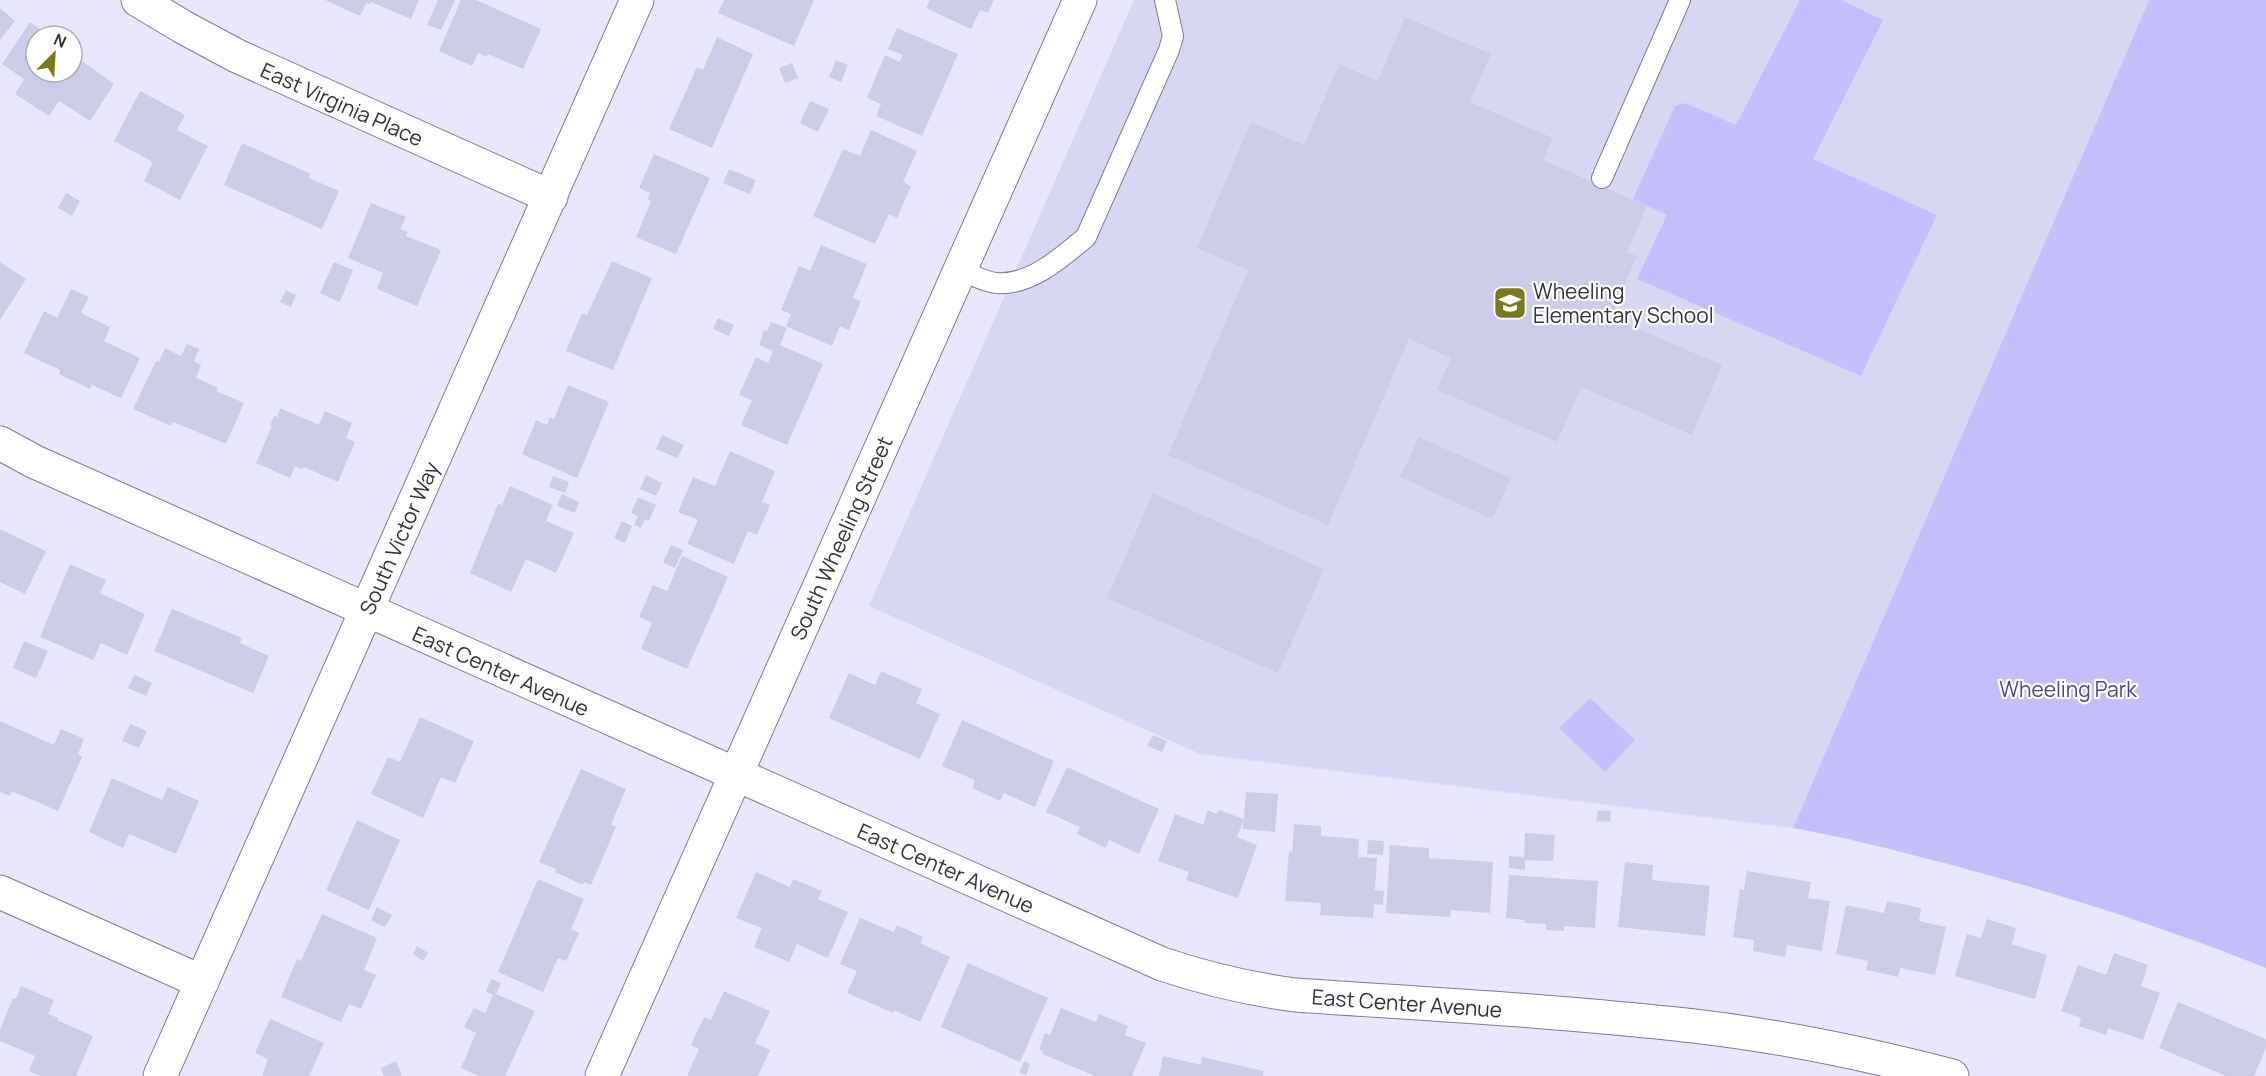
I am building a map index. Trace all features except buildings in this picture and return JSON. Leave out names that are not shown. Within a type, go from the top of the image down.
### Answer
[{"type":"street","name":"East Virginia Place","points":[[138,0],[237,56],[550,197]]},
{"type":"street","name":"South Victor Way","points":[[160,1076],[637,0]]},
{"type":"street","name":"South Wheeling Street","points":[[602,1076],[1080,0]]},
{"type":"street","name":"East Center Avenue","points":[[0,443],[35,462],[367,611],[1162,964],[1206,979],[1250,989],[1295,995],[1603,1017],[1695,1026],[1792,1041],[1888,1060],[1952,1076]]},
{"type":"street","points":[[0,892],[202,981]]},
{"type":"lane","points":[[960,270],[994,283],[1020,282],[1061,258],[1086,237],[1169,50],[1173,36],[1165,0]]},
{"type":"lane","points":[[1602,178],[1680,0]]},
{"type":"shaded area","name":"Wheeling Elementary School","points":[[1134,0],[2149,0],[1793,828],[1200,754],[869,606]]},
{"type":"green space","points":[[1800,0],[1841,0],[1883,20],[1813,159],[1937,215],[1861,376],[1637,279],[1667,215],[1633,199],[1675,106],[1685,103],[1736,125]]},
{"type":"green space","name":"Wheeling Park","points":[[2149,0],[2266,0],[2266,968],[2147,924],[2026,886],[1888,849],[1793,828]]},
{"type":"green space","points":[[1590,698],[1635,740],[1605,772],[1559,728]]},
{"type":"place","name":"Wheeling Elementary School","points":[[1510,303]]}]
